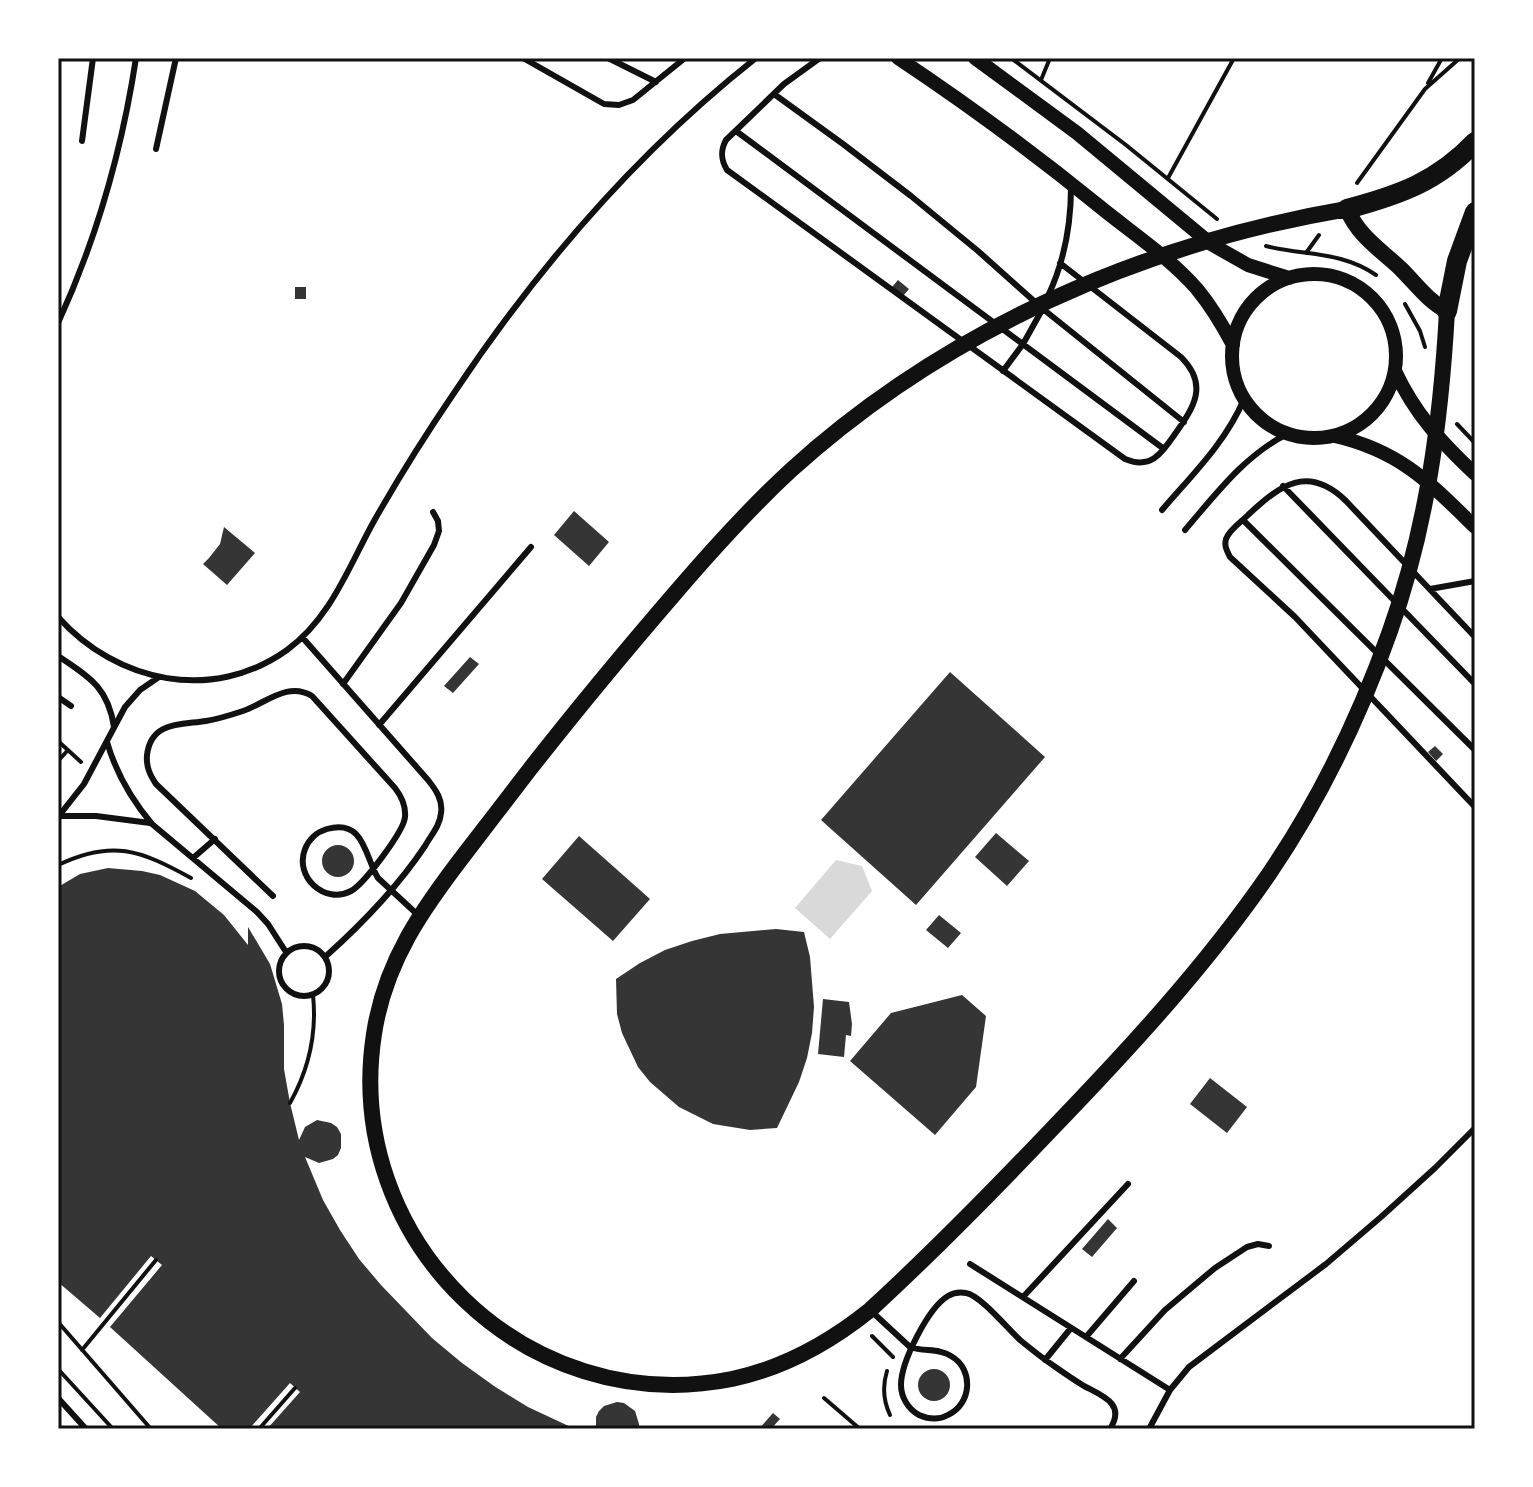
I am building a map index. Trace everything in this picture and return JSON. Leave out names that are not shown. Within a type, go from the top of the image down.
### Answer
[{"type":"main road","points":[[1475,142],[1446,168],[1399,195],[1349,199],[1153,258],[1034,307],[980,335],[862,411],[791,471],[724,536],[631,644],[570,718],[419,916],[396,958],[380,1002],[374,1032],[370,1094],[379,1155],[400,1213],[415,1240],[442,1278],[475,1311],[525,1346],[567,1365],[611,1378],[672,1384],[703,1383],[734,1378],[792,1359],[820,1346],[870,1310],[1017,1166],[1130,1046],[1239,916],[1270,872],[1326,778],[1356,717],[1391,629],[1407,577],[1432,470],[1440,417],[1447,311],[1457,261],[1475,212]]},
{"type":"main road","points":[[1349,199],[1357,228],[1363,236],[1433,303],[1447,311]]},
{"type":"street","points":[[898,58],[1071,183],[1183,275],[1211,308],[1233,345]]},
{"type":"street","points":[[975,58],[1077,133],[1211,244],[1248,265],[1289,278]]},
{"type":"street","points":[[1322,274],[1339,278],[1368,295],[1388,321],[1396,354],[1390,386],[1374,413],[1349,431],[1319,439],[1287,434],[1263,421],[1244,399],[1234,373],[1236,330],[1251,304],[1275,284],[1289,278],[1322,274]]},
{"type":"street","points":[[1395,371],[1408,398],[1431,431],[1475,474]]},
{"type":"street","points":[[1334,436],[1373,448],[1410,467],[1475,527]]},
{"type":"lane","points":[[82,141],[93,58]]},
{"type":"lane","points":[[58,323],[89,249],[105,200],[121,138],[136,58]]},
{"type":"lane","points":[[156,149],[176,58]]},
{"type":"lane","points":[[523,58],[604,104],[619,105],[627,104],[685,58]]},
{"type":"lane","points":[[608,58],[656,82]]},
{"type":"lane","points":[[58,617],[100,653],[122,666],[159,677],[197,680],[235,674],[271,660],[302,637],[332,601],[383,507],[454,392],[534,283],[607,195],[647,154],[756,58]]},
{"type":"lane","points":[[820,58],[774,94],[726,140],[721,152],[727,170],[1125,459],[1139,463],[1154,459],[1189,415],[1196,398],[1195,380],[1187,363],[1060,263]]},
{"type":"lane","points":[[774,94],[911,196],[1043,309],[1184,422]]},
{"type":"lane","points":[[736,131],[1164,449]]},
{"type":"lane","points":[[1003,371],[1043,309],[1060,263],[1068,231],[1071,183]]},
{"type":"lane","points":[[1162,510],[1221,440],[1244,399]]},
{"type":"lane","points":[[1185,530],[1247,460],[1287,434]]},
{"type":"lane","points":[[1475,637],[1338,493],[1318,483],[1306,481],[1274,491],[1226,539],[1230,557],[1295,617],[1475,807]]},
{"type":"lane","points":[[1283,486],[1475,684]]},
{"type":"lane","points":[[343,684],[401,603],[434,545],[439,531],[433,512]]},
{"type":"lane","points":[[1243,520],[1475,750]]},
{"type":"lane","points":[[379,725],[531,547]]},
{"type":"lane","points":[[1430,589],[1475,581]]},
{"type":"lane","points":[[302,637],[434,788],[441,806],[438,825],[418,856],[384,900],[325,957]]},
{"type":"lane","points":[[58,656],[93,680],[108,702],[114,727]]},
{"type":"lane","points":[[58,816],[77,795],[132,699],[159,677]]},
{"type":"lane","points":[[273,896],[163,791],[151,777],[147,758],[152,740],[174,724],[222,717],[284,691],[299,690],[312,696],[395,788],[403,801],[405,815],[398,836],[359,886],[341,894],[322,892],[307,879],[304,850],[316,834],[344,828],[360,838],[370,864],[378,878],[419,916]]},
{"type":"lane","points":[[58,697],[71,706]]},
{"type":"lane","points":[[107,742],[124,786],[152,824],[257,912],[286,952]]},
{"type":"lane","points":[[58,816],[96,816],[152,824]]},
{"type":"lane","points":[[193,858],[215,839]]},
{"type":"lane","points":[[307,945],[325,957],[328,978],[320,991],[313,995],[291,993],[281,982],[279,966],[286,952],[293,948],[307,945]]},
{"type":"lane","points":[[1149,1429],[1170,1390],[1189,1367],[1326,1264],[1435,1168],[1475,1128]]},
{"type":"lane","points":[[1023,1297],[1128,1184]]},
{"type":"lane","points":[[1120,1359],[1165,1310],[1215,1268],[1247,1247],[1258,1244],[1269,1246]]},
{"type":"lane","points":[[970,1264],[1170,1390]]},
{"type":"lane","points":[[1086,1337],[1134,1281]]},
{"type":"lane","points":[[870,1310],[910,1347],[926,1351],[944,1352],[953,1356],[965,1372],[967,1392],[949,1415],[939,1418],[920,1415],[905,1402],[901,1383],[903,1373],[923,1327],[932,1313],[949,1296],[963,1292],[976,1297],[1045,1360],[1108,1399],[1115,1414],[1110,1429]]},
{"type":"lane","points":[[1045,1360],[1071,1328]]},
{"type":"lane","points":[[58,1398],[86,1429]]},
{"type":"path","points":[[1041,80],[1050,58]]},
{"type":"path","points":[[1168,178],[1234,58]]},
{"type":"path","points":[[1349,199],[1425,89],[1442,58]]},
{"type":"path","points":[[1425,89],[1460,58]]},
{"type":"path","points":[[1306,253],[1324,228]]},
{"type":"path","points":[[58,741],[91,772]]},
{"type":"path","points":[[58,761],[68,750]]},
{"type":"path","points":[[58,865],[82,854],[122,850],[159,861],[194,880]]},
{"type":"path","points":[[290,1103],[303,1078],[310,1050],[314,1023],[313,995]]},
{"type":"path","points":[[82,1350],[156,1260]]},
{"type":"path","points":[[58,1322],[151,1429]]},
{"type":"path","points":[[872,1336],[894,1358],[889,1367]]},
{"type":"path","points":[[58,1369],[113,1429]]},
{"type":"path","points":[[259,1429],[295,1388]]},
{"type":"path","points":[[824,1398],[859,1429]]},
{"type":"shaded area","points":[[836,860],[862,866],[872,891],[830,939],[795,908]]},
{"type":"building","points":[[898,280],[909,289],[903,296],[892,287]]},
{"type":"building","points":[[295,287],[306,287],[306,299],[295,299]]},
{"type":"building","points":[[574,511],[609,542],[589,566],[554,535]]},
{"type":"building","points":[[224,527],[255,553],[227,585],[203,564],[220,544]]},
{"type":"building","points":[[470,657],[479,664],[453,693],[444,686]]},
{"type":"building","points":[[950,672],[1045,757],[916,905],[821,820]]},
{"type":"building","points":[[1435,746],[1443,754],[1436,761],[1428,752]]},
{"type":"building","points":[[996,833],[1029,861],[1007,886],[975,857]]},
{"type":"building","points":[[579,836],[650,899],[613,941],[542,879]]},
{"type":"building","points":[[338,845],[349,850],[354,861],[349,872],[338,877],[327,872],[322,861],[327,850]]},
{"type":"building","points":[[108,868],[160,875],[195,891],[224,915],[248,945],[248,927],[270,964],[282,1004],[284,1069],[299,1140],[305,1127],[317,1120],[331,1123],[341,1134],[341,1148],[333,1159],[319,1163],[305,1157],[340,1230],[381,1285],[432,1338],[494,1386],[528,1407],[575,1429],[267,1429],[300,1392],[290,1383],[249,1429],[222,1429],[110,1327],[162,1265],[151,1256],[100,1318],[58,1282],[58,887],[80,874]]},
{"type":"building","points":[[939,915],[961,933],[948,948],[926,930]]},
{"type":"building","points":[[776,929],[804,932],[810,957],[814,1007],[807,1058],[777,1128],[750,1130],[713,1124],[679,1107],[638,1067],[617,1014],[616,979],[665,950],[692,941],[720,934]]},
{"type":"building","points":[[962,995],[986,1016],[976,1087],[935,1135],[850,1061],[891,1013]]},
{"type":"building","points":[[823,999],[849,1002],[851,1036],[846,1035],[844,1057],[818,1054]]},
{"type":"building","points":[[1210,1078],[1247,1107],[1227,1133],[1190,1104]]},
{"type":"building","points":[[1108,1219],[1117,1228],[1092,1257],[1082,1249]]},
{"type":"building","points":[[934,1369],[945,1374],[950,1385],[945,1396],[934,1401],[923,1396],[918,1385],[923,1374]]},
{"type":"building","points":[[617,1402],[635,1411],[639,1429],[596,1429],[599,1411]]},
{"type":"building","points":[[773,1413],[780,1419],[771,1429],[759,1429]]}]
